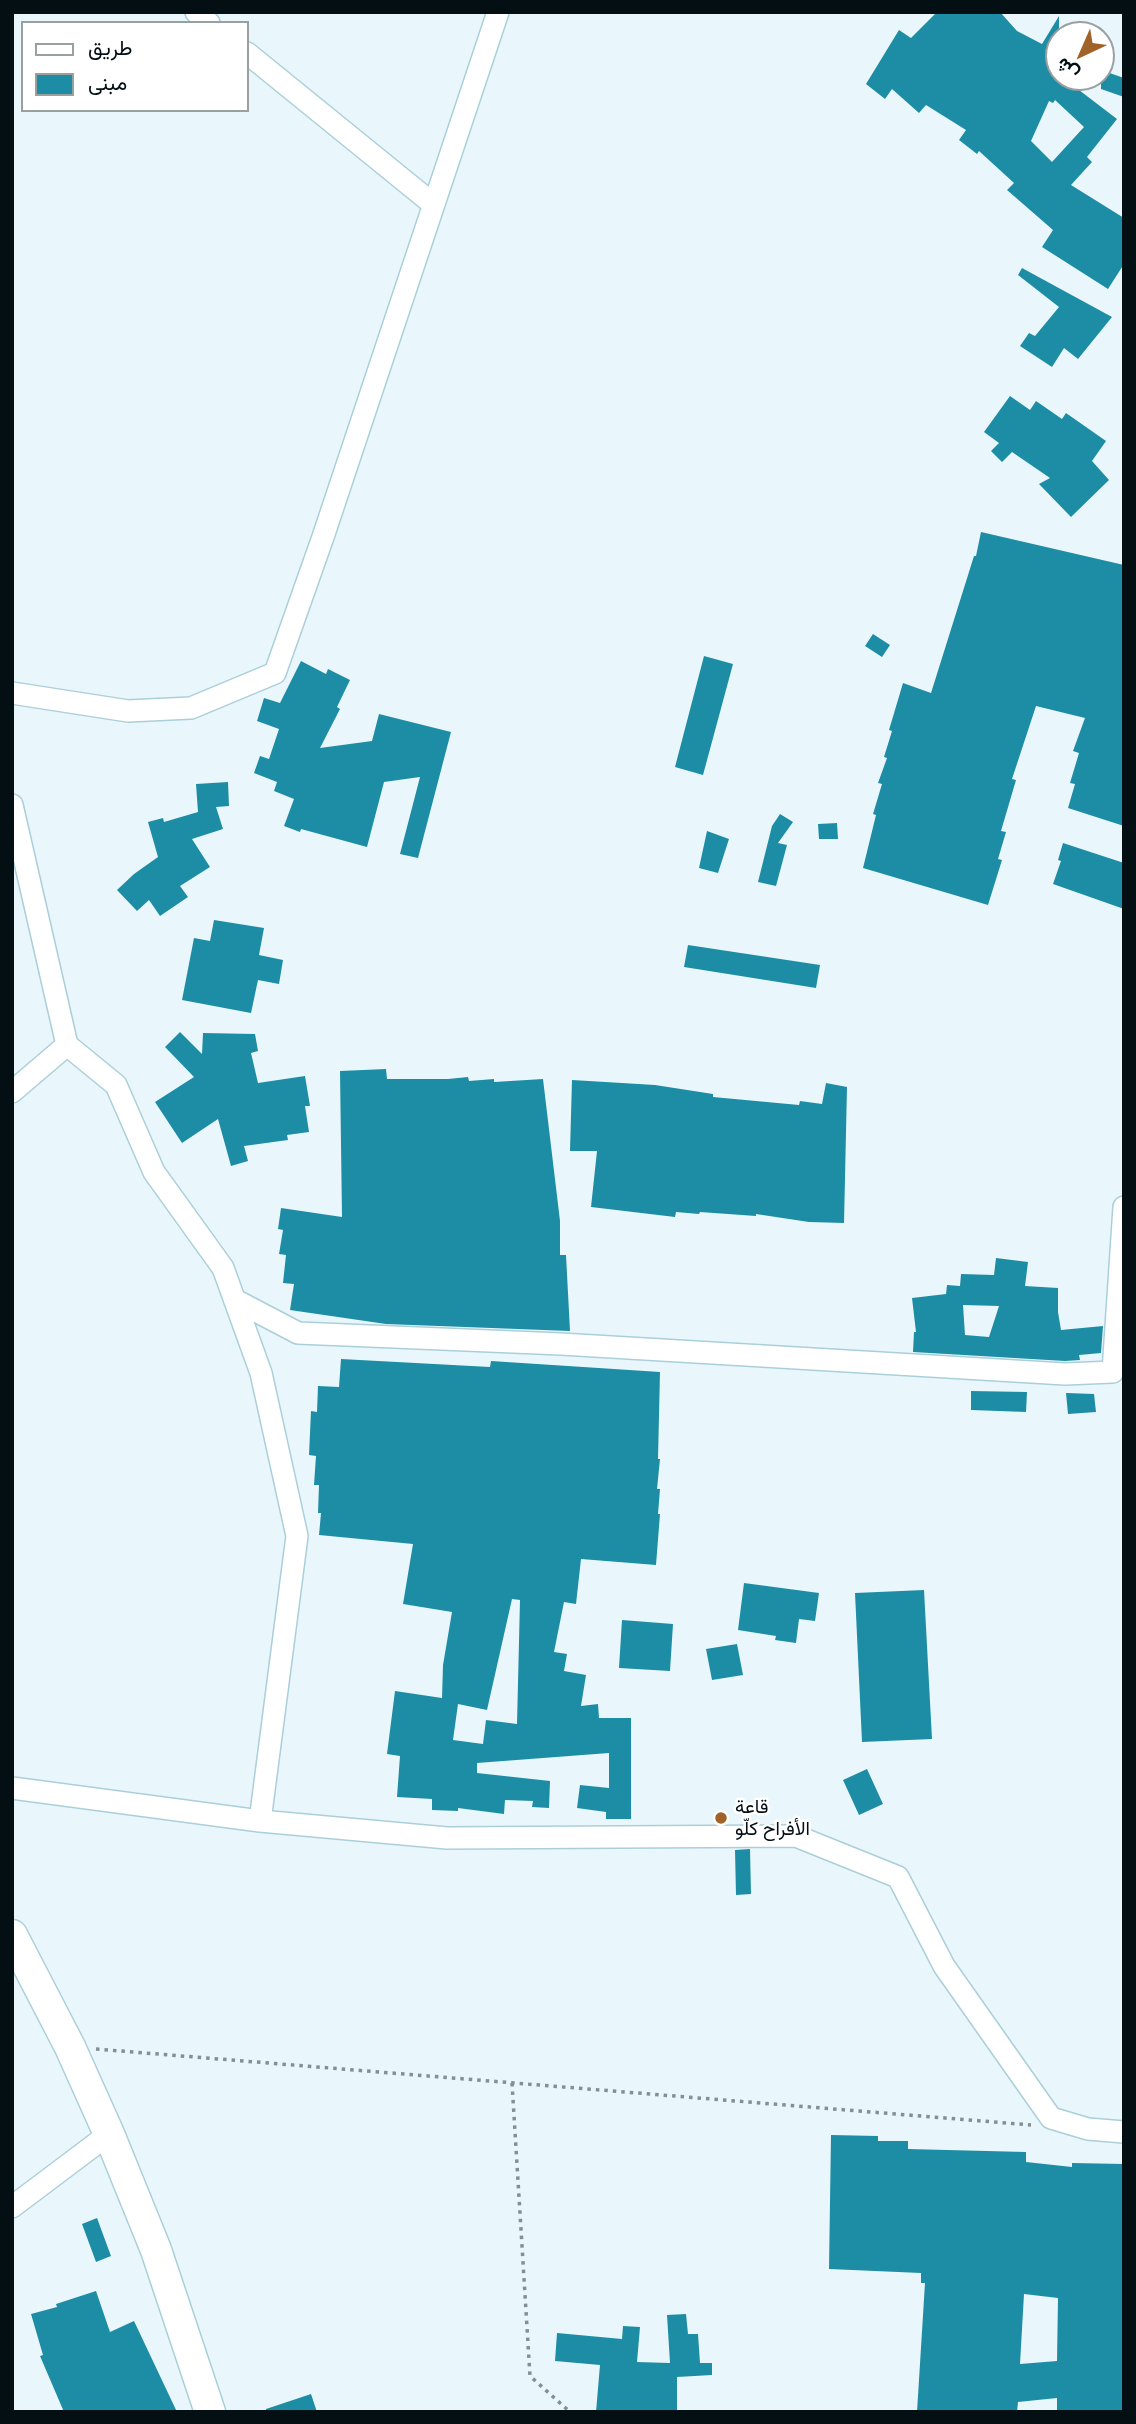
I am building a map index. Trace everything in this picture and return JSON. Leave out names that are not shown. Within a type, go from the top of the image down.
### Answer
[{"type":"main road","points":[[12,1935],[70,2047],[109,2134],[156,2250],[210,2412]]},
{"type":"street","points":[[12,693],[128,711],[191,708],[275,673],[498,12]]},
{"type":"street","points":[[248,54],[433,204]]},
{"type":"street","points":[[12,805],[67,1045],[116,1085],[154,1172],[223,1268],[261,1373],[297,1536],[260,1821]]},
{"type":"street","points":[[12,1092],[67,1045]]},
{"type":"street","points":[[235,1300],[298,1333],[575,1345],[1065,1374],[1113,1372],[1124,1207]]},
{"type":"street","points":[[12,1788],[260,1821],[447,1838],[796,1836],[898,1877],[944,1966],[1051,2118],[1087,2129],[1124,2132]]},
{"type":"street","points":[[12,2207],[109,2134]]},
{"type":"path","points":[[70,2047],[1034,2125]]},
{"type":"path","points":[[512,2084],[530,2376],[570,2412]]},
{"type":"building","points":[[937,12],[1000,12],[1017,31],[1042,44],[1045,39],[1045,91],[1080,91],[1117,119],[1087,157],[1092,162],[1071,185],[1124,218],[1124,264],[1108,289],[1042,247],[1053,230],[1007,190],[1014,183],[979,151],[977,154],[959,140],[966,130],[926,105],[919,113],[892,89],[885,99],[866,84],[899,30],[911,38]],"holes":[[[1055,100],[1084,127],[1052,162],[1031,141],[1049,101],[1053,103]]]},
{"type":"building","points":[[1115,75],[1124,78],[1124,97],[1107,91],[1115,91]]},
{"type":"building","points":[[1022,268],[1112,317],[1078,359],[1064,348],[1052,367],[1020,346],[1029,333],[1035,336],[1059,307],[1018,275]]},
{"type":"building","points":[[1010,396],[1030,410],[1036,401],[1062,419],[1066,413],[1106,441],[1092,461],[1109,480],[1071,517],[1039,484],[1050,478],[1012,452],[1002,462],[991,451],[999,443],[984,432]]},
{"type":"building","points":[[981,532],[1124,565],[1124,826],[1068,808],[1075,784],[1070,783],[1079,753],[1073,751],[1085,718],[1036,706],[1012,779],[1016,780],[1001,831],[1006,832],[998,859],[1002,860],[988,905],[863,868],[876,815],[873,814],[882,784],[878,783],[887,758],[884,757],[892,731],[889,730],[903,683],[931,693],[976,556]]},
{"type":"building","points":[[873,634],[890,645],[882,657],[865,646]]},
{"type":"building","points":[[704,656],[733,664],[703,775],[675,767]]},
{"type":"building","points":[[301,661],[326,674],[328,669],[350,680],[337,707],[340,709],[320,748],[372,741],[379,714],[451,732],[418,858],[400,854],[420,777],[384,782],[367,847],[284,826],[294,799],[274,791],[277,782],[254,773],[260,756],[269,759],[279,729],[257,721],[264,698],[280,703]]},
{"type":"building","points":[[228,782],[229,806],[216,807],[223,829],[192,839],[210,867],[180,886],[188,897],[160,916],[149,900],[137,911],[117,890],[158,857],[148,822],[163,818],[164,822],[198,812],[196,784]]},
{"type":"building","points":[[780,814],[793,822],[778,843],[787,845],[776,886],[758,882],[772,826]]},
{"type":"building","points":[[837,823],[838,839],[819,839],[818,824]]},
{"type":"building","points":[[707,831],[729,839],[718,873],[699,868]]},
{"type":"building","points":[[1063,843],[1124,863],[1124,909],[1053,884],[1061,861],[1058,860]]},
{"type":"building","points":[[214,920],[264,928],[259,955],[283,960],[279,984],[258,980],[251,1013],[182,1000],[194,938],[210,941]]},
{"type":"building","points":[[688,945],[820,965],[816,988],[684,967]]},
{"type":"building","points":[[180,1032],[202,1054],[203,1033],[255,1034],[258,1051],[251,1053],[258,1083],[305,1076],[310,1106],[305,1106],[309,1132],[287,1135],[288,1140],[244,1146],[248,1161],[231,1166],[218,1119],[182,1143],[155,1102],[194,1077],[165,1047]]},
{"type":"building","points":[[386,1069],[387,1079],[468,1077],[469,1081],[494,1079],[494,1082],[543,1079],[560,1221],[560,1255],[566,1255],[570,1331],[386,1324],[290,1310],[294,1284],[283,1283],[286,1255],[279,1254],[283,1230],[278,1229],[281,1208],[342,1217],[340,1071]]},
{"type":"building","points":[[572,1080],[655,1085],[713,1094],[713,1097],[799,1105],[800,1101],[822,1104],[826,1083],[847,1087],[844,1223],[809,1222],[756,1214],[700,1212],[676,1212],[675,1217],[591,1207],[597,1151],[570,1151]]},
{"type":"building","points":[[996,1258],[1028,1262],[1025,1286],[1058,1288],[1061,1330],[1103,1326],[1101,1353],[1079,1355],[1080,1360],[1065,1361],[913,1352],[916,1332],[912,1298],[946,1294],[947,1285],[960,1286],[961,1274],[994,1275]],"holes":[[[963,1305],[999,1306],[989,1337],[965,1335]]]},
{"type":"building","points":[[341,1359],[490,1367],[491,1361],[660,1372],[660,1459],[657,1489],[660,1489],[660,1514],[656,1565],[581,1559],[576,1604],[564,1602],[554,1652],[567,1654],[564,1671],[586,1675],[581,1706],[598,1704],[599,1718],[631,1718],[631,1819],[606,1819],[606,1812],[577,1808],[580,1785],[609,1788],[609,1753],[477,1763],[477,1773],[550,1781],[549,1808],[532,1807],[533,1801],[505,1800],[504,1814],[458,1808],[458,1811],[432,1810],[432,1799],[397,1797],[400,1756],[387,1754],[395,1691],[442,1698],[443,1665],[452,1612],[403,1604],[413,1544],[319,1535],[319,1485],[314,1485],[316,1456],[309,1455],[311,1411],[317,1412],[318,1386],[339,1387]],"holes":[[[512,1599],[520,1600],[517,1724],[486,1720],[483,1744],[453,1740],[458,1704],[487,1710]]]},
{"type":"building","points":[[971,1391],[1027,1392],[1026,1412],[971,1410]]},
{"type":"building","points":[[1066,1393],[1094,1394],[1096,1412],[1068,1414]]},
{"type":"building","points":[[744,1583],[819,1593],[815,1621],[799,1619],[796,1643],[775,1640],[776,1636],[738,1630]]},
{"type":"building","points":[[924,1590],[932,1739],[862,1742],[855,1593]]},
{"type":"building","points":[[622,1620],[673,1624],[670,1671],[619,1668]]},
{"type":"building","points":[[737,1644],[743,1675],[712,1680],[706,1649]]},
{"type":"building","points":[[867,1769],[883,1804],[859,1815],[843,1780]]},
{"type":"building","points":[[750,1849],[751,1894],[736,1895],[735,1850]]},
{"type":"building","points":[[831,2135],[878,2136],[878,2141],[908,2141],[908,2149],[1026,2152],[1026,2162],[1072,2167],[1072,2163],[1124,2164],[1124,2412],[1057,2412],[1057,2398],[1018,2402],[1017,2412],[917,2412],[925,2283],[921,2283],[921,2273],[829,2269]],"holes":[[[1024,2294],[1058,2298],[1057,2361],[1020,2364]]]},
{"type":"building","points":[[97,2218],[111,2256],[96,2262],[82,2224]]},
{"type":"building","points":[[96,2291],[110,2332],[134,2321],[177,2412],[64,2412],[40,2356],[43,2355],[31,2314]]},
{"type":"building","points":[[686,2314],[688,2334],[698,2334],[700,2363],[712,2363],[712,2375],[677,2377],[677,2412],[596,2412],[600,2365],[555,2361],[557,2333],[622,2339],[623,2326],[640,2327],[637,2362],[670,2363],[667,2315]]},
{"type":"building","points":[[311,2394],[317,2412],[266,2412],[266,2409]]},
{"type":"place","name":"قاعة الأفراح كلّو","points":[[721,1818]]}]
